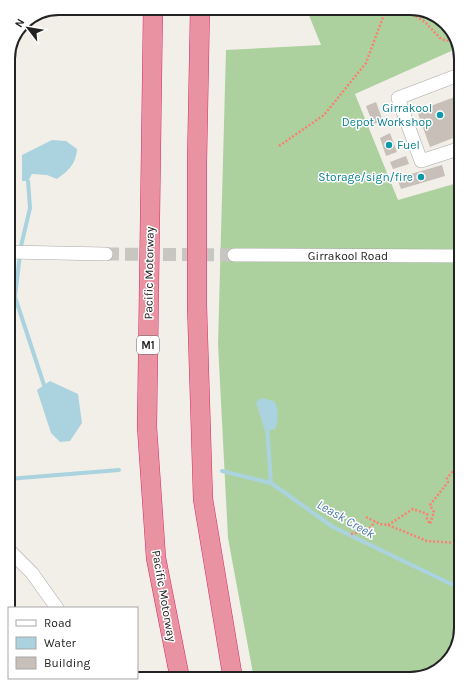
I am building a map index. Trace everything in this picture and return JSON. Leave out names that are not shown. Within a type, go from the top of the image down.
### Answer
[{"type":"highway","name":"Pacific Motorway","points":[[152,15],[147,427],[156,558],[179,672]]},
{"type":"highway","points":[[200,15],[196,163],[203,499],[232,672]]},
{"type":"street","points":[[454,77],[398,98],[421,161],[454,150]]},
{"type":"street","points":[[15,252],[106,254]]},
{"type":"street","name":"Girrakool Road","points":[[234,255],[454,256]]},
{"type":"street","points":[[15,556],[32,573],[56,607]]},
{"type":"path","points":[[279,146],[324,115],[366,63],[384,15]]},
{"type":"path","points":[[414,15],[425,22],[441,40],[451,42]]},
{"type":"path","points":[[388,525],[413,509],[427,514],[427,519],[430,524],[434,512],[430,505],[448,482],[447,478],[454,470]]},
{"type":"path","points":[[366,517],[427,541],[454,543]]},
{"type":"path","points":[[351,534],[369,530],[377,522]]},
{"type":"green space","points":[[309,15],[413,15],[424,17],[437,24],[445,32],[451,42],[453,50],[355,94],[398,200],[454,184],[454,634],[451,645],[445,655],[437,663],[427,669],[416,672],[253,672],[228,538],[218,344],[226,50],[321,45]]},
{"type":"water","points":[[52,140],[66,141],[77,149],[75,159],[71,166],[57,179],[47,175],[32,174],[28,181],[22,181],[22,155]]},
{"type":"water","points":[[50,381],[78,394],[82,423],[70,441],[60,442],[51,433],[37,390]]},
{"type":"water","points":[[261,398],[274,401],[276,404],[278,415],[275,429],[265,431],[256,402]]},
{"type":"building","name":"Girrakool Depot Workshop","points":[[454,97],[454,138],[430,147],[417,111]]},
{"type":"building","points":[[376,102],[383,121],[373,124],[366,106]]},
{"type":"building","name":"Fuel","points":[[390,133],[397,152],[386,156],[380,138]]},
{"type":"building","points":[[406,156],[409,164],[393,169],[390,162]]},
{"type":"building","name":"Storage/sign/fire","points":[[442,165],[445,176],[401,189],[397,178]]},
{"type":"waterway","points":[[28,181],[30,208],[21,246],[15,297],[44,385]]},
{"type":"waterway","points":[[267,426],[271,483]]},
{"type":"waterway","name":"Leask Creek","points":[[15,478],[119,470]]},
{"type":"waterway","name":"Leask Creek","points":[[222,471],[271,483],[333,527],[451,584],[454,584]]},
{"type":"tunnel","points":[[106,254],[234,255]]},
{"type":"place","name":"Girrakool Depot Workshop","points":[[440,115]]},
{"type":"place","name":"Fuel","points":[[389,145]]},
{"type":"place","name":"Storage/sign/fire","points":[[421,177]]}]
